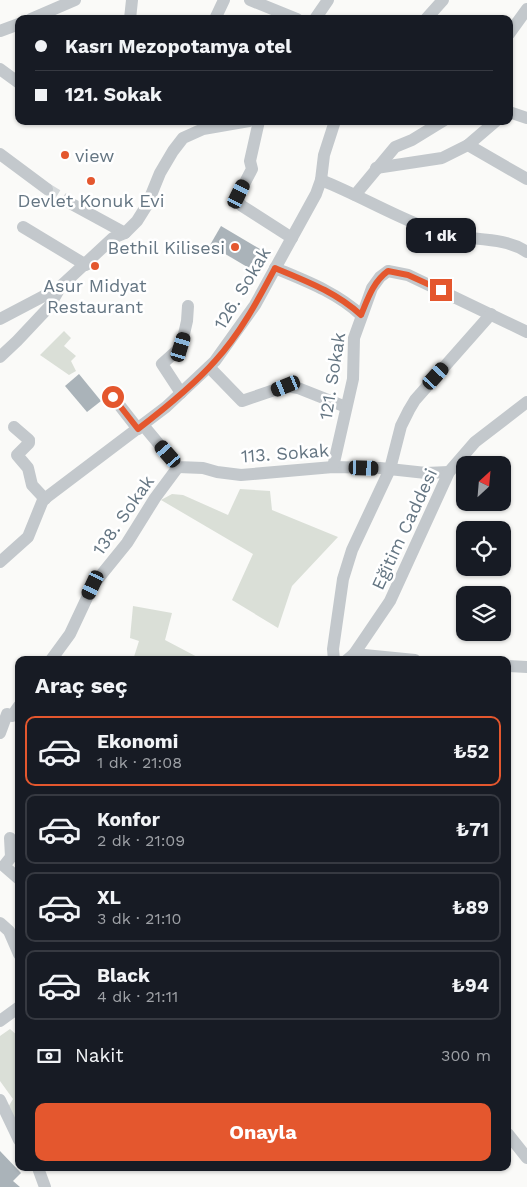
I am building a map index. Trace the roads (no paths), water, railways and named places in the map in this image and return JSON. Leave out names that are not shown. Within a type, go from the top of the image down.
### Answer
[{"type":"street","points":[[40,15],[74,0]]},
{"type":"street","points":[[130,15],[132,0]]},
{"type":"street","points":[[218,15],[224,0]]},
{"type":"street","points":[[250,0],[287,15]]},
{"type":"street","points":[[318,15],[328,0]]},
{"type":"street","points":[[430,15],[443,0]]},
{"type":"street","points":[[513,28],[527,9]]},
{"type":"street","points":[[0,31],[15,25]]},
{"type":"street","points":[[0,69],[15,80]]},
{"type":"street","points":[[513,113],[527,118]]},
{"type":"street","points":[[0,357],[49,306],[62,286],[113,238],[125,233],[137,221],[147,205],[160,174],[173,151],[191,127],[210,125]]},
{"type":"street","points":[[258,125],[250,161],[252,169],[239,194],[238,202],[292,238]]},
{"type":"street","name":"126. Sokak","points":[[0,562],[28,538],[38,510],[45,499],[140,427],[181,393],[215,361],[251,312],[322,180],[324,155],[334,125]]},
{"type":"street","points":[[355,195],[394,147],[412,140],[436,125]]},
{"type":"street","points":[[376,168],[442,158],[468,145],[491,125]]},
{"type":"street","points":[[468,145],[527,179]]},
{"type":"street","points":[[0,154],[47,189]]},
{"type":"street","points":[[322,180],[403,220],[440,233],[511,244],[527,252]]},
{"type":"street","points":[[68,202],[125,233]]},
{"type":"street","points":[[23,226],[86,264]]},
{"type":"street","points":[[275,268],[320,286],[347,302],[361,315]]},
{"type":"street","name":"121. Sokak","points":[[333,467],[353,379],[354,338],[372,288],[380,277],[388,271],[408,275],[527,332]]},
{"type":"street","points":[[0,319],[62,286]]},
{"type":"street","points":[[181,393],[162,364],[181,347],[187,321],[188,306]]},
{"type":"street","points":[[334,656],[343,579],[352,550],[390,469],[401,426],[415,400],[491,314]]},
{"type":"street","points":[[209,367],[242,400],[286,386],[298,388],[346,407]]},
{"type":"street","points":[[113,397],[178,467]]},
{"type":"street","name":"Eğitim Caddesi","points":[[351,656],[390,601],[450,472],[475,442],[527,402]]},
{"type":"street","points":[[14,427],[29,440],[29,443],[17,455],[28,468],[32,485],[45,499]]},
{"type":"street","name":"113. Sokak","points":[[178,467],[203,468],[241,475],[333,467],[390,469],[426,473],[450,472]]},
{"type":"street","name":"138. Sokak","points":[[54,656],[70,634],[93,585],[127,543],[155,498],[178,467]]},
{"type":"street","points":[[511,666],[527,667]]},
{"type":"street","points":[[0,733],[11,713]]},
{"type":"street","points":[[10,837],[11,857],[2,867],[15,876]]},
{"type":"street","points":[[0,923],[9,931],[15,945]]},
{"type":"street","points":[[0,1021],[15,1010]]},
{"type":"street","points":[[1,1107],[15,1133]]},
{"type":"street","points":[[511,1138],[527,1158]]},
{"type":"street","points":[[39,1171],[45,1187]]},
{"type":"tunnel","points":[[47,189],[68,202]]},
{"type":"place","name":"view","points":[[65,155]]},
{"type":"place","name":"Devlet Konuk Evi","points":[[91,181]]},
{"type":"place","name":"Bethil Kilisesi","points":[[235,247]]},
{"type":"place","name":"Asur Midyat Restaurant","points":[[95,266]]}]
